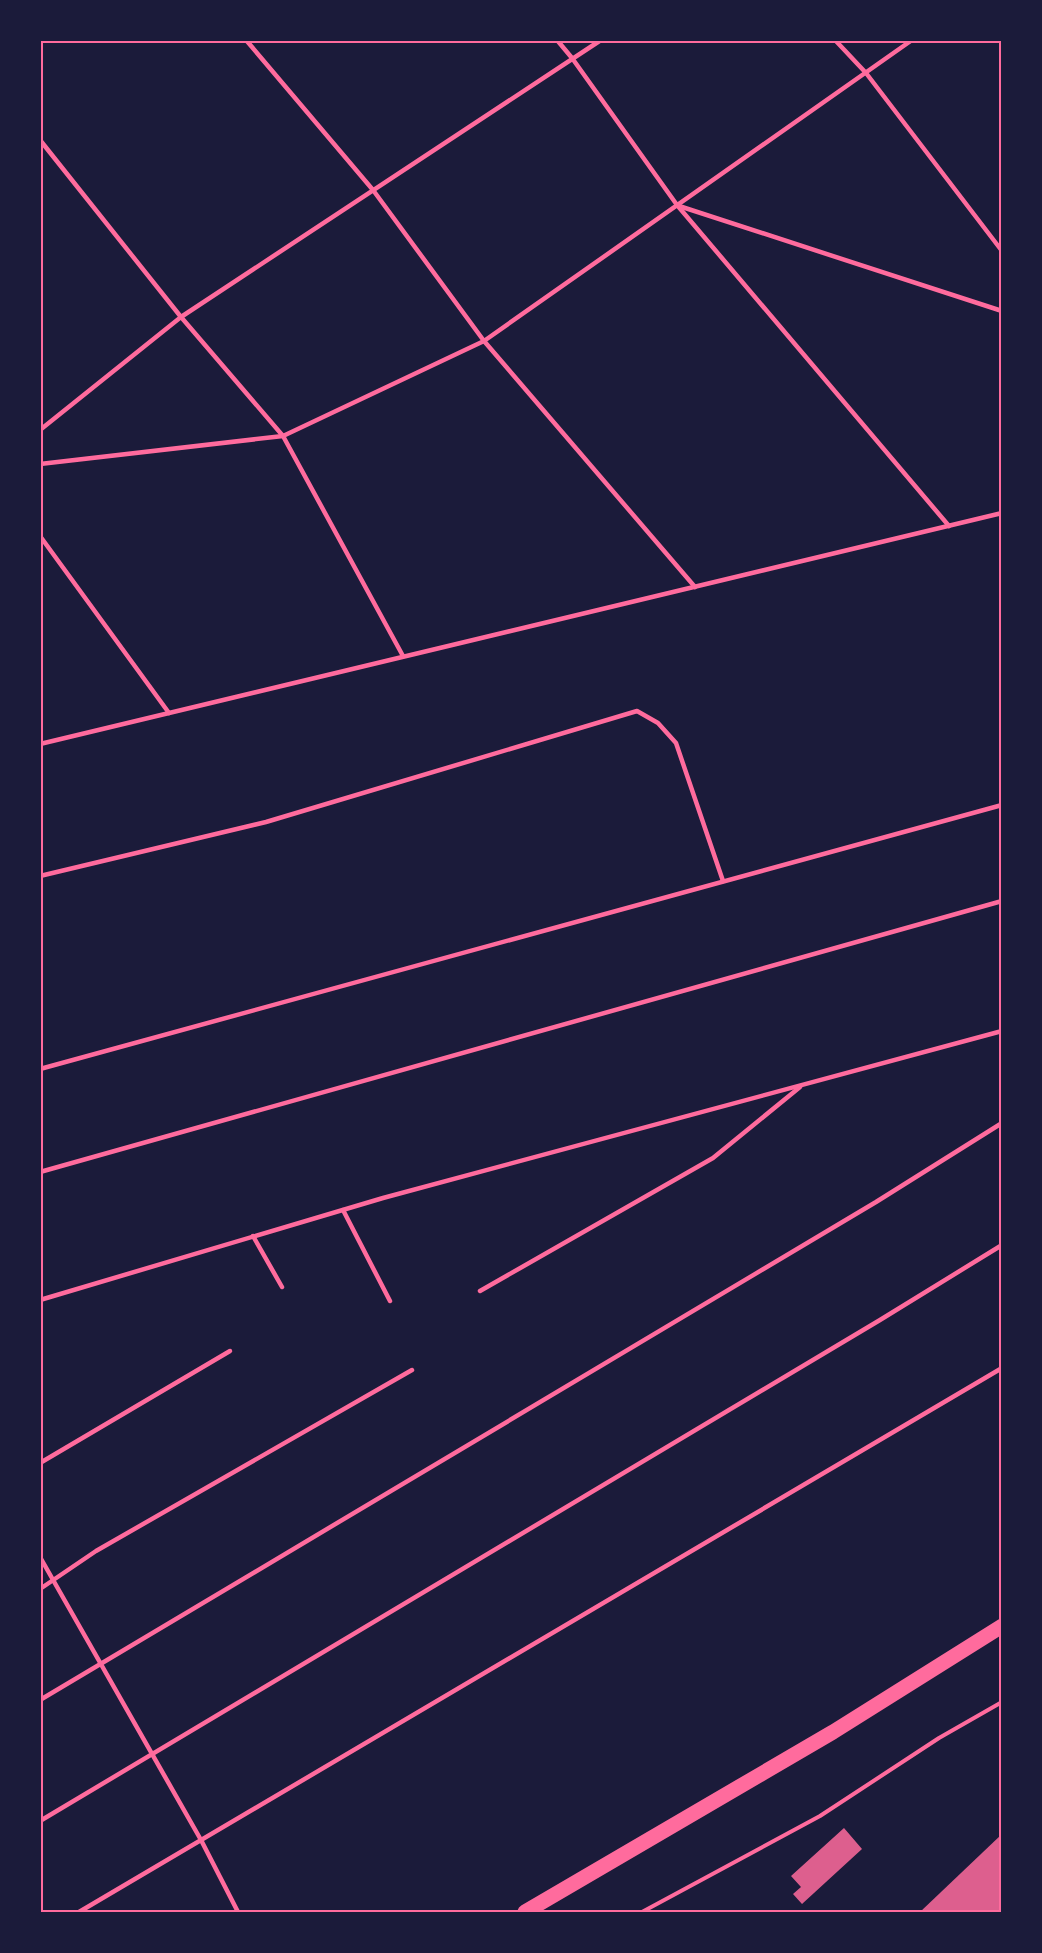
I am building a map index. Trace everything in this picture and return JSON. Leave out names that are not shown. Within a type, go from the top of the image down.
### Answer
[{"type":"main road","points":[[525,1912],[833,1732],[1002,1626]]},
{"type":"lane","points":[[246,40],[373,190],[484,341],[695,586]]},
{"type":"lane","points":[[557,40],[677,205],[949,526]]},
{"type":"lane","points":[[40,430],[181,317],[601,40]]},
{"type":"lane","points":[[835,40],[866,73],[1002,251]]},
{"type":"lane","points":[[40,464],[283,436],[484,341],[912,40]]},
{"type":"lane","points":[[40,140],[181,317],[283,436],[403,656]]},
{"type":"lane","points":[[677,205],[1002,311]]},
{"type":"lane","points":[[40,744],[1002,513]]},
{"type":"lane","points":[[40,536],[169,713]]},
{"type":"lane","points":[[40,876],[266,822],[637,711],[658,723],[676,742],[723,881]]},
{"type":"lane","points":[[40,1069],[1002,805]]},
{"type":"lane","points":[[40,1172],[1002,901]]},
{"type":"lane","points":[[40,1300],[343,1210],[1002,1031]]},
{"type":"lane","points":[[480,1291],[713,1158],[802,1085]]},
{"type":"lane","points":[[40,1700],[866,1208],[1002,1123]]},
{"type":"lane","points":[[343,1210],[390,1301]]},
{"type":"lane","points":[[253,1236],[282,1287]]},
{"type":"lane","points":[[40,1821],[1002,1245]]},
{"type":"lane","points":[[40,1464],[230,1351]]},
{"type":"lane","points":[[79,1912],[1002,1368]]},
{"type":"lane","points":[[40,1589],[96,1551],[412,1370]]},
{"type":"lane","points":[[40,1557],[201,1840],[238,1912]]},
{"type":"path","points":[[642,1912],[820,1816],[939,1738],[1002,1702]]},
{"type":"building","points":[[844,1828],[862,1849],[802,1904],[793,1894],[801,1887],[791,1876]]},
{"type":"building","points":[[1002,1834],[1002,1912],[920,1912]]}]
